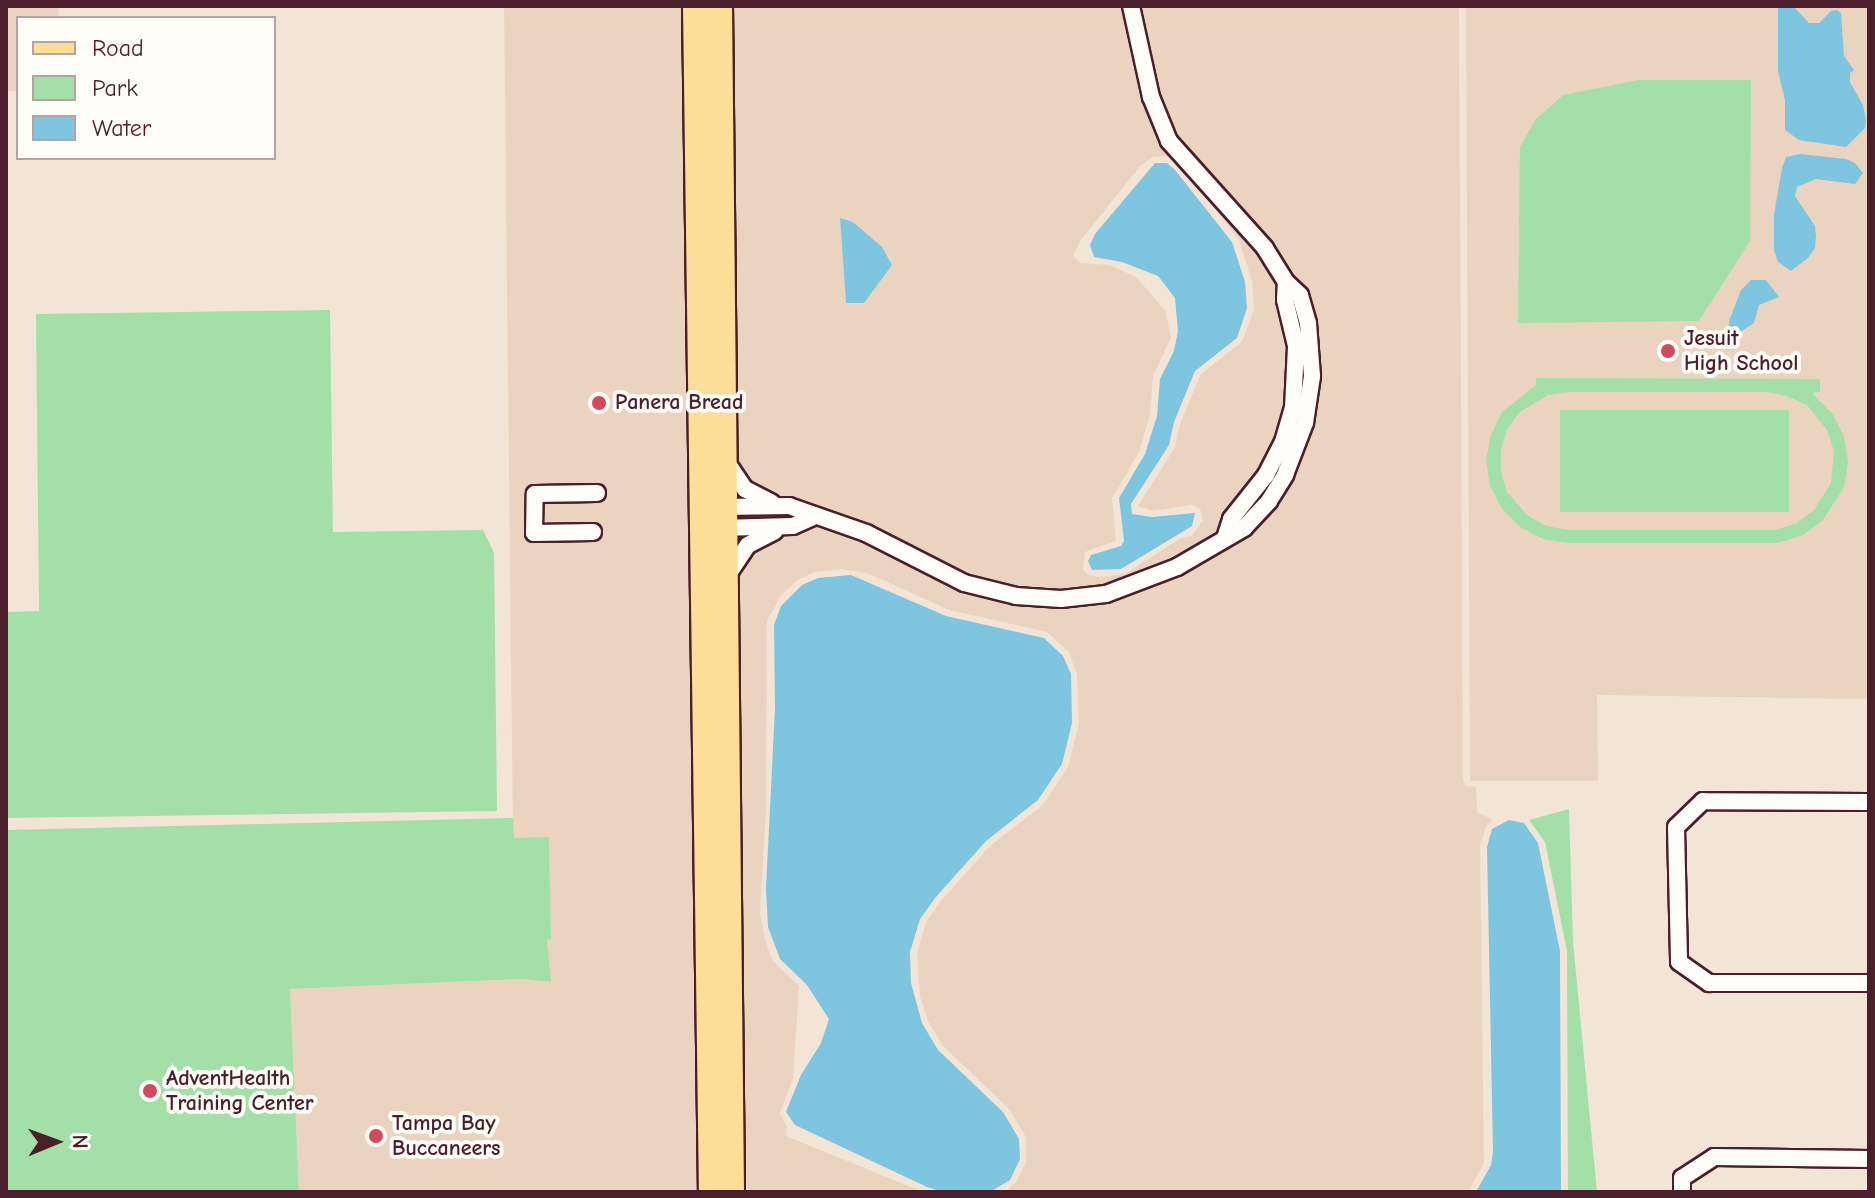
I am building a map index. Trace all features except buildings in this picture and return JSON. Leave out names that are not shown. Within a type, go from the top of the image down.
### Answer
[{"type":"main road","points":[[696,6],[701,491],[717,521],[726,577],[731,1192]]},
{"type":"main road","points":[[712,1192],[717,521],[724,458],[719,6]]},
{"type":"street","points":[[724,458],[745,489],[761,499],[866,533],[964,583],[999,593],[1041,599],[1075,599],[1126,588],[1177,567],[1244,528],[1269,501],[1285,475],[1305,423],[1311,390],[1310,341],[1300,295],[1286,282],[1265,248],[1169,141],[1151,97],[1131,6]]},
{"type":"street","points":[[593,532],[534,533],[535,494],[597,493]]},
{"type":"street","points":[[717,521],[785,506]]},
{"type":"street","points":[[726,577],[748,545],[815,516]]},
{"type":"street","points":[[717,521],[787,527]]},
{"type":"street","points":[[1869,802],[1703,801],[1676,827],[1679,962],[1709,983],[1869,983]]},
{"type":"street","points":[[1682,1192],[1682,1178],[1714,1157],[1869,1159]]},
{"type":"shaded area","points":[[6,6],[59,6],[58,16],[16,16],[16,91],[6,91]]},
{"type":"shaded area","points":[[504,6],[688,6],[704,1192],[299,1192],[290,989],[522,979],[550,982],[547,939],[551,939],[549,838],[513,838]]},
{"type":"shaded area","points":[[728,6],[1123,6],[1143,100],[1162,144],[1181,167],[1167,156],[1153,157],[1141,165],[1080,241],[1073,256],[1080,263],[1110,265],[1136,277],[1165,310],[1171,337],[1153,377],[1150,414],[1139,452],[1112,498],[1116,541],[1085,552],[1083,570],[1088,575],[1101,577],[1125,574],[1181,538],[1192,536],[1203,520],[1200,509],[1191,505],[1152,511],[1138,506],[1175,447],[1180,424],[1201,374],[1242,342],[1254,309],[1252,281],[1239,240],[1197,185],[1259,253],[1276,280],[1288,347],[1285,407],[1276,439],[1259,472],[1218,533],[1173,561],[1104,587],[1074,592],[1017,589],[967,577],[818,506],[764,493],[751,484],[732,456]],"holes":[[[840,219],[853,222],[881,247],[891,265],[864,303],[846,303]]]},
{"type":"shaded area","points":[[1139,6],[1459,6],[1463,781],[1466,786],[1476,787],[1477,812],[1493,820],[1486,826],[1480,847],[1484,1163],[1468,1192],[1005,1192],[1016,1182],[1026,1162],[1026,1137],[1008,1108],[943,1046],[928,1021],[920,996],[917,953],[926,922],[940,902],[991,845],[1043,805],[1068,767],[1079,723],[1077,674],[1069,652],[1047,632],[949,610],[870,574],[842,569],[815,572],[799,579],[781,595],[767,621],[766,806],[760,912],[765,941],[773,961],[799,986],[793,1078],[780,1113],[787,1127],[786,1136],[923,1192],[739,1192],[734,579],[754,550],[766,541],[815,524],[863,539],[942,581],[981,597],[1042,606],[1109,601],[1181,573],[1250,533],[1284,493],[1306,448],[1319,390],[1316,322],[1294,275],[1272,244],[1176,137],[1159,95]]},
{"type":"shaded area","name":"Jesuit High School","points":[[1466,6],[1869,6],[1869,699],[1597,695],[1598,781],[1470,781]]},
{"type":"green space","points":[[1639,80],[1751,80],[1750,241],[1699,321],[1518,323],[1520,147],[1535,120],[1563,95]]},
{"type":"green space","points":[[330,310],[333,532],[483,530],[494,553],[497,811],[6,818],[6,612],[39,611],[36,314]]},
{"type":"green space","points":[[1536,378],[1820,379],[1820,392],[1812,393],[1832,413],[1844,436],[1848,462],[1844,487],[1823,520],[1803,535],[1778,543],[1568,543],[1543,539],[1520,527],[1502,509],[1490,486],[1486,460],[1491,435],[1502,412],[1536,385]],"holes":[[[1569,392],[1766,392],[1787,396],[1807,405],[1827,430],[1834,451],[1831,483],[1814,510],[1797,523],[1776,530],[1568,530],[1547,526],[1528,516],[1507,492],[1501,471],[1501,450],[1507,429],[1520,412],[1548,395]]]},
{"type":"green space","points":[[1560,410],[1789,410],[1789,512],[1560,512]]},
{"type":"green space","points":[[1569,809],[1573,942],[1597,1192],[1568,1192],[1567,951],[1545,842],[1529,820]]},
{"type":"green space","name":"AdventHealth Training Center","points":[[513,818],[514,838],[549,837],[551,939],[547,940],[551,982],[522,979],[290,989],[299,1192],[6,1192],[6,830]]},
{"type":"water","points":[[1778,6],[1793,6],[1809,23],[1819,23],[1831,11],[1841,13],[1844,56],[1854,70],[1850,73],[1850,82],[1863,105],[1866,120],[1865,128],[1846,147],[1799,140],[1785,130],[1785,100],[1778,71]]},
{"type":"water","points":[[1800,154],[1846,159],[1855,163],[1863,173],[1855,184],[1816,179],[1797,187],[1795,196],[1815,226],[1816,236],[1815,248],[1808,258],[1791,271],[1778,262],[1774,250],[1774,215],[1786,157]]},
{"type":"water","points":[[1155,163],[1167,163],[1175,170],[1232,242],[1245,282],[1247,308],[1237,338],[1195,371],[1174,422],[1169,445],[1131,504],[1132,514],[1152,517],[1195,513],[1192,526],[1121,569],[1092,570],[1088,561],[1091,555],[1121,546],[1124,541],[1119,498],[1145,454],[1157,416],[1160,379],[1174,351],[1178,331],[1175,298],[1158,276],[1122,262],[1094,257],[1090,245],[1095,234]]},
{"type":"water","points":[[840,218],[853,222],[882,247],[892,265],[864,303],[846,303]]},
{"type":"water","points":[[1751,280],[1766,280],[1779,297],[1759,305],[1754,323],[1737,334],[1729,329],[1729,321],[1741,290]]},
{"type":"water","points":[[851,575],[946,616],[1044,638],[1063,656],[1071,674],[1072,723],[1062,764],[1038,800],[986,841],[935,898],[920,919],[910,952],[911,983],[922,1023],[938,1050],[1003,1112],[1019,1139],[1020,1159],[1010,1180],[990,1192],[944,1192],[927,1187],[795,1125],[786,1112],[801,1075],[821,1043],[829,1019],[807,985],[780,959],[768,927],[766,888],[775,708],[774,625],[781,606],[802,585],[818,578]]},
{"type":"water","points":[[1509,820],[1524,823],[1538,843],[1560,951],[1561,1192],[1476,1192],[1491,1165],[1493,1152],[1487,847],[1492,829]]},
{"type":"place","name":"Jesuit High School","points":[[1668,351]]},
{"type":"place","name":"Panera Bread","points":[[599,403]]},
{"type":"place","name":"AdventHealth Training Center","points":[[150,1091]]},
{"type":"place","name":"Tampa Bay Buccaneers","points":[[376,1136]]}]
